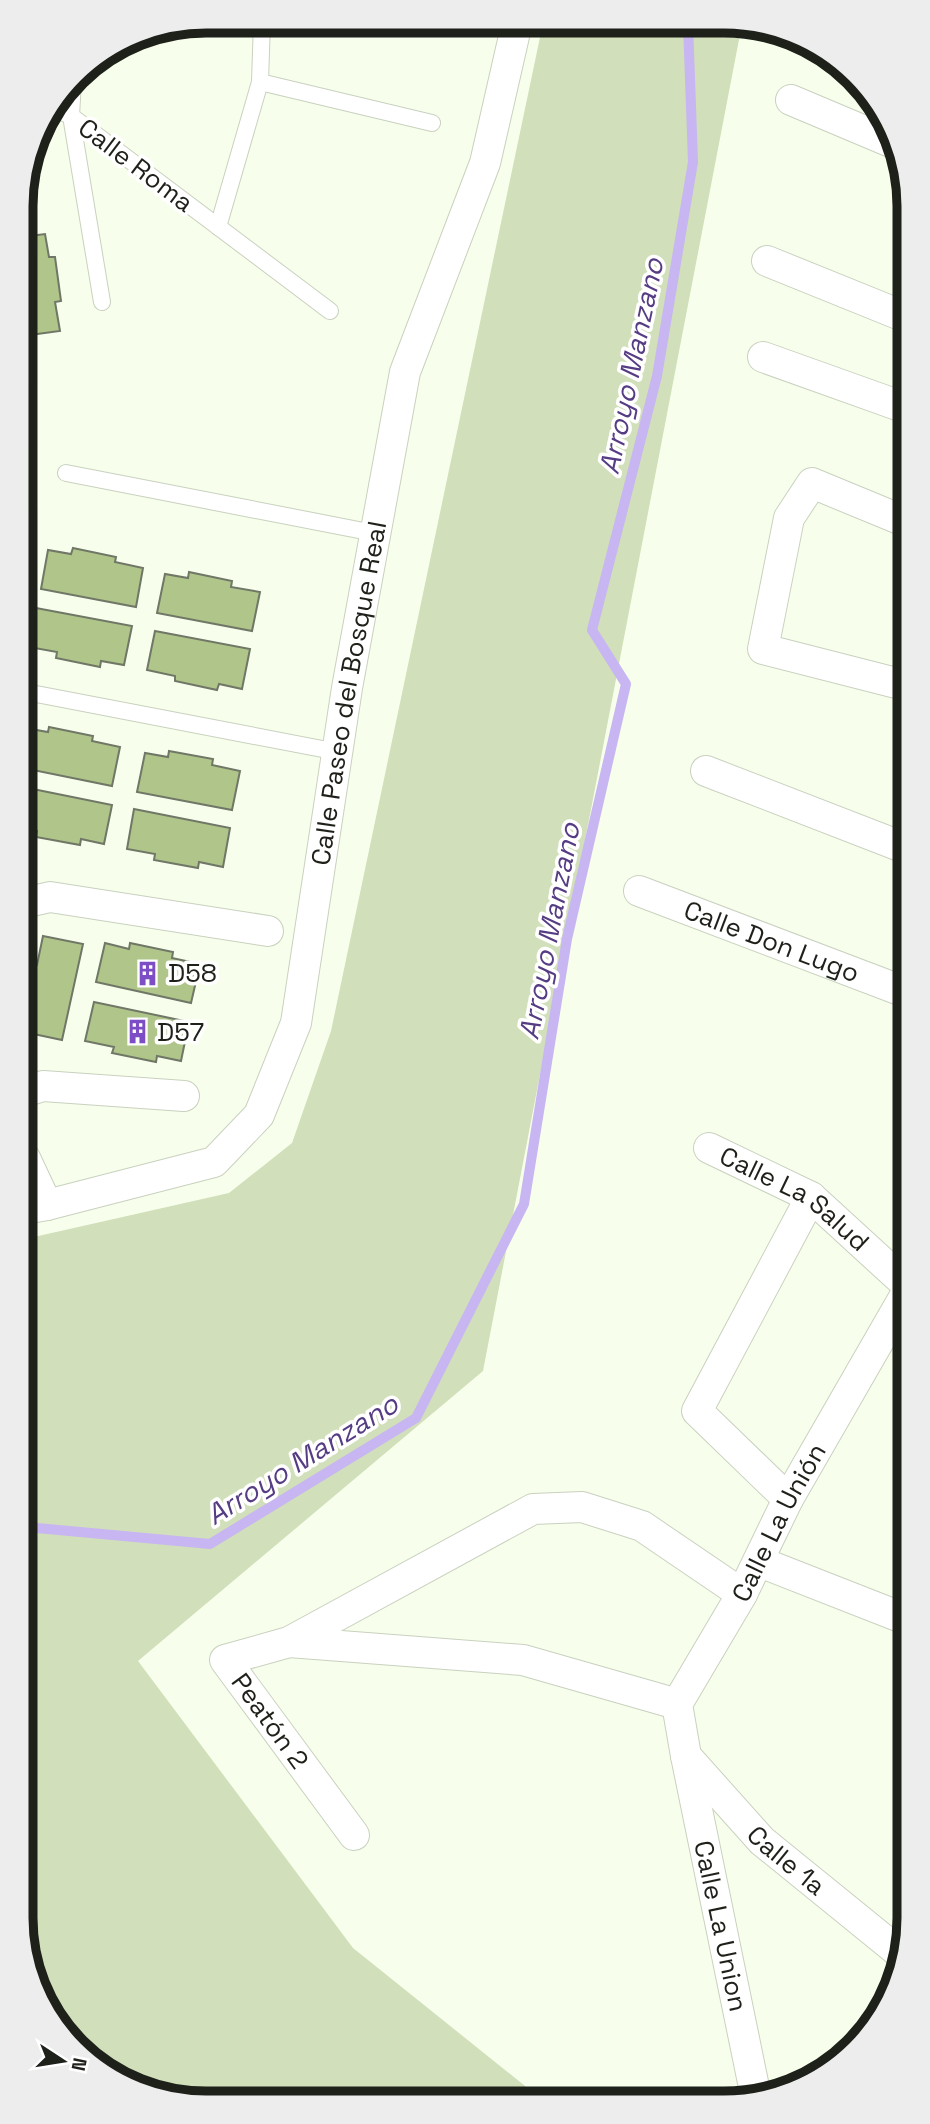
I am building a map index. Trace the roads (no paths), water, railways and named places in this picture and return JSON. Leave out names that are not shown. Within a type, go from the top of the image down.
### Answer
[{"type":"street","name":"Calle Paseo del Bosque Real","points":[[36,1207],[214,1162],[259,1115],[296,1023],[374,533],[405,372],[485,163],[515,33]]},
{"type":"street","points":[[791,100],[883,139]]},
{"type":"street","points":[[767,261],[897,314]]},
{"type":"street","points":[[763,357],[897,405]]},
{"type":"street","points":[[897,518],[812,483],[789,518],[763,649],[897,681]]},
{"type":"street","points":[[706,771],[897,845]]},
{"type":"street","name":"Calle Don Lugo","points":[[639,891],[897,989]]},
{"type":"street","points":[[34,901],[50,897],[268,931]]},
{"type":"street","points":[[33,1089],[43,1086],[184,1096]]},
{"type":"street","name":"Calle La Salud","points":[[709,1148],[811,1197],[896,1275]]},
{"type":"street","points":[[788,1499],[697,1411],[811,1197]]},
{"type":"street","name":"Calle La Unión","points":[[677,1704],[743,1594],[788,1499],[896,1311]]},
{"type":"street","points":[[289,1642],[533,1509],[582,1507],[642,1526],[743,1594]]},
{"type":"street","points":[[760,1562],[896,1615]]},
{"type":"street","points":[[289,1642],[523,1660],[677,1704],[686,1756]]},
{"type":"street","name":"Peatón 2","points":[[289,1642],[225,1660],[354,1835]]},
{"type":"street","name":"Calle 1a","points":[[686,1756],[762,1841],[894,1948]]},
{"type":"street","name":"Calle La Union","points":[[686,1756],[754,2088]]},
{"type":"lane","points":[[218,227],[260,82],[262,33]]},
{"type":"lane","points":[[260,82],[432,124]]},
{"type":"lane","points":[[72,97],[71,116],[102,302]]},
{"type":"lane","name":"Calle Roma","points":[[61,112],[71,116],[330,311]]},
{"type":"lane","points":[[66,473],[374,533]]},
{"type":"lane","points":[[34,694],[338,752]]},
{"type":"waterway","name":"Arroyo Manzano","points":[[33,1528],[210,1544],[416,1418],[524,1204],[567,939],[626,684],[592,630],[657,376],[693,162],[688,33]]},
{"type":"place","name":"D58","points":[[148,973]]},
{"type":"place","name":"D57","points":[[137,1032]]}]
